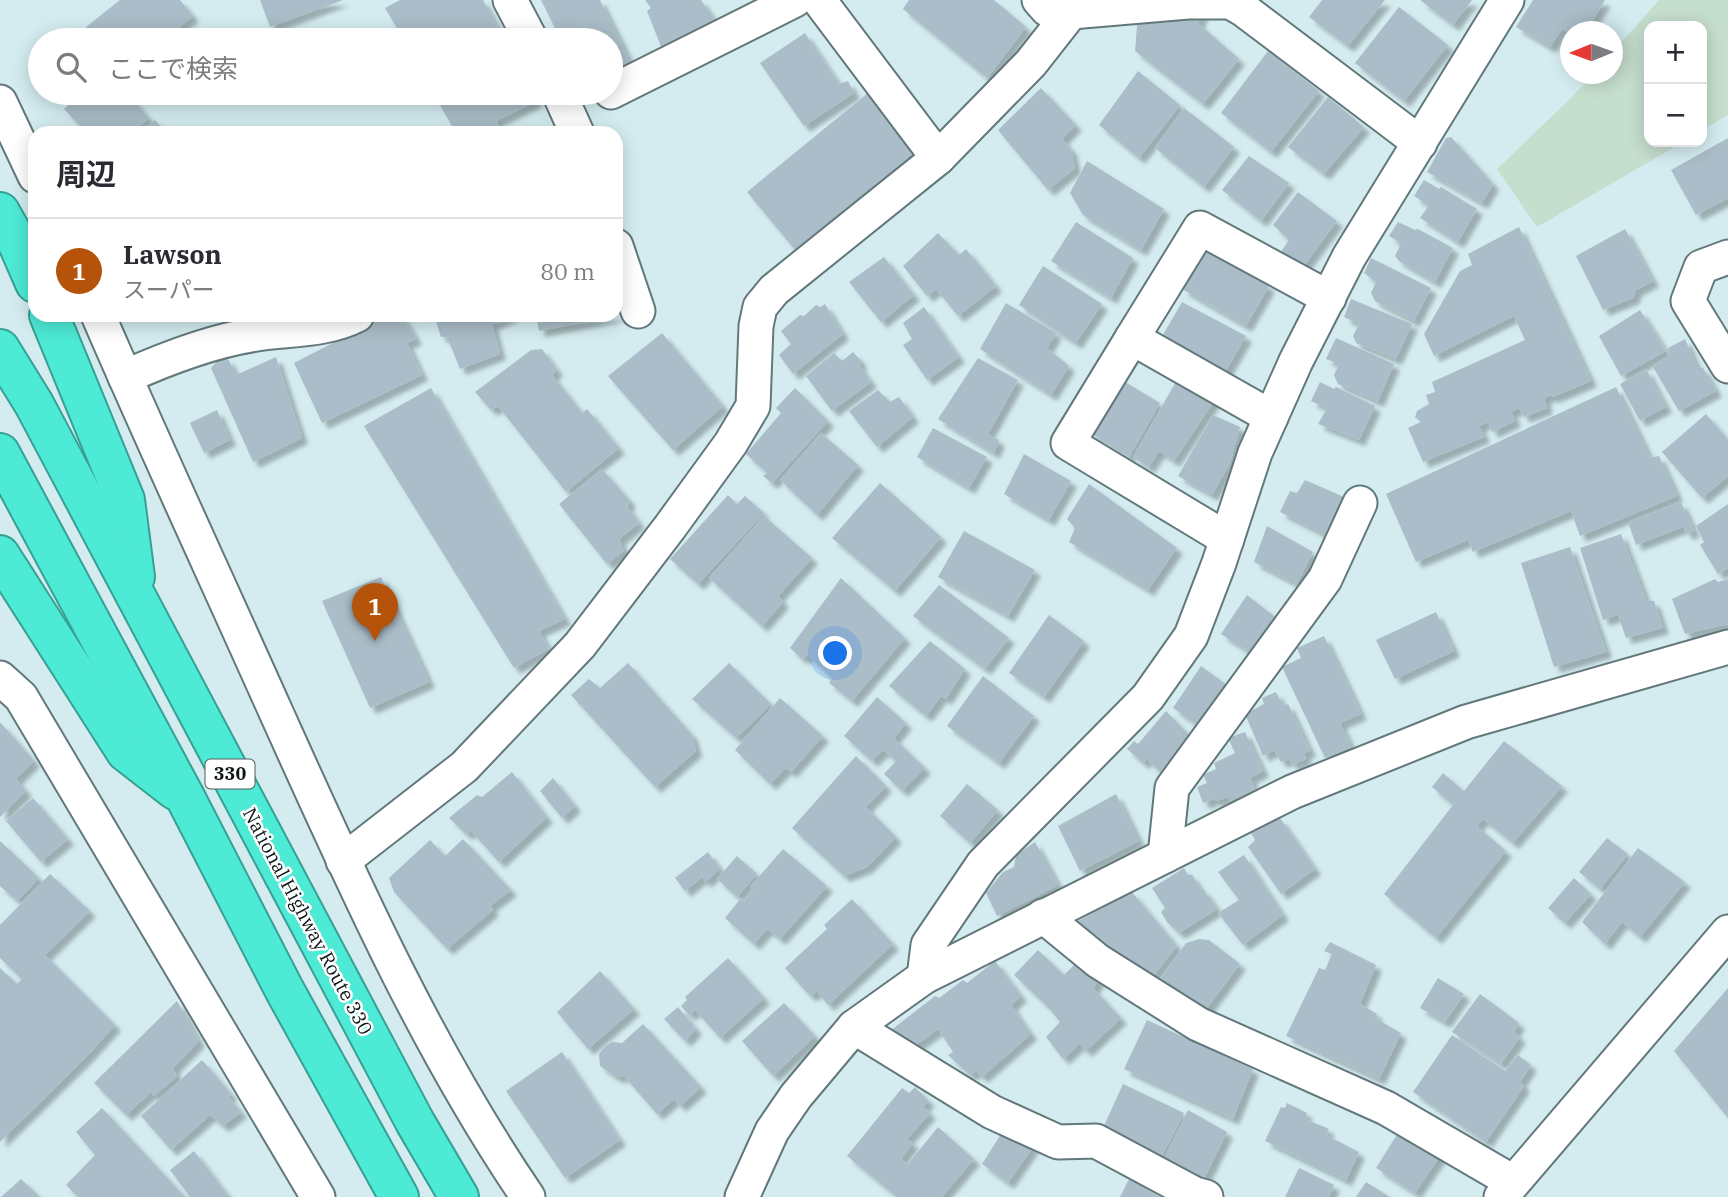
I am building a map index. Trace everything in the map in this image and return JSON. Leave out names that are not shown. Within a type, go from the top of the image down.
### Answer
[{"type":"highway","points":[[0,212],[28,269]]},
{"type":"highway","points":[[52,322],[125,500],[138,599]]},
{"type":"highway","name":"National Highway Route 330","points":[[0,349],[34,404],[415,1122],[459,1197]]},
{"type":"highway","name":"330","points":[[0,453],[185,797],[285,990],[399,1197]]},
{"type":"highway","points":[[0,555],[126,752],[185,797]]},
{"type":"street","points":[[510,0],[525,28]]},
{"type":"street","points":[[623,86],[795,0]]},
{"type":"street","points":[[819,0],[938,158]]},
{"type":"street","points":[[1039,0],[1047,9],[1071,12],[1230,1],[1420,142]]},
{"type":"street","points":[[924,977],[928,945],[983,864],[1147,697],[1191,636],[1255,453],[1296,360],[1349,257],[1507,0]]},
{"type":"street","points":[[343,861],[464,767],[580,645],[701,485],[753,406],[756,326],[760,307],[774,289],[938,158],[1031,63],[1071,12]]},
{"type":"street","points":[[0,102],[28,161]]},
{"type":"street","points":[[569,113],[585,105]]},
{"type":"street","points":[[1227,539],[1068,443],[1200,228],[1329,298]]},
{"type":"street","points":[[1728,257],[1701,267],[1688,301],[1728,366]]},
{"type":"street","points":[[623,267],[638,311]]},
{"type":"street","points":[[101,322],[343,861],[426,1025],[501,1157],[528,1197]]},
{"type":"street","points":[[125,377],[177,354],[256,334],[312,329],[334,322]]},
{"type":"street","points":[[1132,338],[1271,417]]},
{"type":"street","points":[[1165,856],[1172,788],[1325,579],[1360,503]]},
{"type":"street","points":[[741,1197],[772,1131],[796,1096],[854,1027],[924,977],[1292,792],[1466,722],[1728,647]]},
{"type":"street","points":[[0,678],[21,697],[318,1197]]},
{"type":"street","points":[[1043,916],[1098,961],[1198,1024],[1386,1108],[1507,1189],[1728,932]]},
{"type":"street","points":[[854,1027],[992,1112],[1058,1142],[1096,1141],[1195,1194],[1206,1197]]},
{"type":"green space","points":[[1659,0],[1728,0],[1728,115],[1707,127],[1707,21],[1644,21],[1644,147],[1674,147],[1537,227],[1497,169],[1584,84],[1623,84],[1623,41]]},
{"type":"building","points":[[120,0],[180,0],[193,16],[178,28],[86,27]]},
{"type":"building","points":[[260,0],[343,0],[270,27]]},
{"type":"building","points":[[400,0],[483,0],[498,28],[397,28],[385,8]]},
{"type":"building","points":[[541,0],[600,0],[614,28],[555,28]]},
{"type":"building","points":[[645,0],[701,0],[717,23],[662,49],[647,11],[651,8]]},
{"type":"building","points":[[909,0],[994,0],[1026,27],[987,78],[903,9]]},
{"type":"building","points":[[1322,0],[1385,0],[1348,46],[1309,17]]},
{"type":"building","points":[[1420,0],[1472,0],[1453,25]]},
{"type":"building","points":[[1533,0],[1605,0],[1592,21],[1560,21],[1560,32],[1550,47],[1516,27]]},
{"type":"building","points":[[1399,7],[1448,45],[1404,101],[1355,63]]},
{"type":"building","points":[[1203,12],[1198,23],[1239,59],[1203,104],[1135,51],[1138,14]]},
{"type":"building","points":[[805,33],[839,84],[848,81],[854,93],[804,126],[760,63]]},
{"type":"building","points":[[623,48],[630,62],[623,65]]},
{"type":"building","points":[[1268,51],[1319,91],[1271,152],[1221,113]]},
{"type":"building","points":[[1138,71],[1180,105],[1139,158],[1099,125]]},
{"type":"building","points":[[1041,88],[1076,125],[1062,139],[1071,149],[1075,168],[1048,190],[998,130]]},
{"type":"building","points":[[868,93],[916,160],[796,251],[747,192]]},
{"type":"building","points":[[1328,97],[1364,127],[1324,174],[1288,147]]},
{"type":"building","points":[[68,105],[138,105],[149,118],[140,126],[80,126],[64,109]]},
{"type":"building","points":[[440,105],[529,105],[496,121],[498,126],[452,126]]},
{"type":"building","points":[[1184,108],[1234,147],[1204,187],[1155,148]]},
{"type":"building","points":[[155,120],[161,126],[149,126]]},
{"type":"building","points":[[1451,137],[1493,184],[1482,203],[1427,172],[1446,138]]},
{"type":"building","points":[[1728,138],[1728,198],[1696,215],[1671,170]]},
{"type":"building","points":[[1249,156],[1289,183],[1261,221],[1222,190]]},
{"type":"building","points":[[1087,161],[1164,209],[1141,250],[1083,215],[1070,193]]},
{"type":"building","points":[[1424,180],[1477,209],[1458,242],[1420,218],[1429,205],[1414,196]]},
{"type":"building","points":[[1298,192],[1337,221],[1303,267],[1281,252],[1289,240],[1273,225]]},
{"type":"building","points":[[1076,222],[1133,258],[1111,298],[1051,261]]},
{"type":"building","points":[[1398,222],[1418,229],[1453,248],[1435,282],[1395,256],[1401,243],[1389,236]]},
{"type":"building","points":[[1519,227],[1591,381],[1553,397],[1551,395],[1544,398],[1547,408],[1524,417],[1519,408],[1511,412],[1515,421],[1492,432],[1488,422],[1479,426],[1484,437],[1423,462],[1408,428],[1421,422],[1415,417],[1417,411],[1429,404],[1426,395],[1435,392],[1432,382],[1525,340],[1514,316],[1434,356],[1424,334],[1460,271],[1472,265],[1468,254]]},
{"type":"building","points":[[1625,229],[1653,281],[1636,290],[1633,298],[1603,310],[1576,256]]},
{"type":"building","points":[[938,233],[959,255],[966,249],[996,286],[958,316],[936,289],[927,296],[903,266]]},
{"type":"building","points":[[1206,249],[1269,286],[1246,326],[1182,289]]},
{"type":"building","points":[[884,257],[914,295],[881,322],[849,282]]},
{"type":"building","points":[[1371,258],[1431,288],[1414,321],[1375,301],[1371,293],[1376,282],[1364,273]]},
{"type":"building","points":[[1043,266],[1102,304],[1076,343],[1019,305]]},
{"type":"building","points":[[1351,299],[1412,324],[1396,359],[1356,343],[1353,336],[1359,324],[1344,317]]},
{"type":"building","points":[[1182,302],[1246,336],[1223,376],[1160,340]]},
{"type":"building","points":[[1006,303],[1056,333],[1047,348],[1069,366],[1051,395],[980,349]]},
{"type":"building","points":[[825,304],[843,334],[793,374],[779,355],[791,344],[781,331],[816,305],[820,307]]},
{"type":"building","points":[[924,307],[959,357],[927,380],[903,345],[912,339],[903,323]]},
{"type":"building","points":[[1640,310],[1666,351],[1621,376],[1599,336]]},
{"type":"building","points":[[373,322],[406,322],[416,339],[407,343],[422,375],[322,423],[294,363]]},
{"type":"building","points":[[436,322],[497,322],[492,324],[500,354],[460,369],[447,337],[441,337]]},
{"type":"building","points":[[537,322],[586,322],[539,331]]},
{"type":"building","points":[[662,333],[723,406],[673,450],[608,376]]},
{"type":"building","points":[[1336,338],[1394,364],[1378,401],[1338,384],[1334,375],[1339,364],[1326,359]]},
{"type":"building","points":[[1685,339],[1697,367],[1703,368],[1716,391],[1679,411],[1653,367],[1669,355],[1668,348]]},
{"type":"building","points":[[542,349],[557,370],[552,375],[582,413],[587,409],[619,448],[566,492],[498,406],[491,410],[475,392],[531,350]]},
{"type":"building","points":[[853,352],[861,361],[859,365],[871,382],[832,411],[806,376],[834,353],[842,361]]},
{"type":"building","points":[[276,357],[302,438],[253,462],[211,368],[218,360],[228,359],[236,375]]},
{"type":"building","points":[[978,358],[1018,380],[988,434],[999,440],[994,453],[938,419]]},
{"type":"building","points":[[1646,369],[1666,407],[1640,421],[1620,384]]},
{"type":"building","points":[[1178,378],[1216,398],[1174,461],[1159,451],[1149,467],[1133,457]]},
{"type":"building","points":[[1120,379],[1160,403],[1129,457],[1089,432]]},
{"type":"building","points":[[1320,382],[1375,406],[1359,440],[1318,424],[1327,408],[1311,401]]},
{"type":"building","points":[[1616,387],[1650,458],[1659,456],[1677,496],[1580,536],[1571,511],[1473,552],[1468,540],[1416,562],[1386,494]]},
{"type":"building","points":[[431,388],[565,619],[539,631],[549,649],[514,668],[364,426]]},
{"type":"building","points":[[795,388],[828,421],[772,483],[763,476],[767,473],[746,454],[781,413],[776,408]]},
{"type":"building","points":[[878,390],[890,402],[899,397],[913,417],[877,447],[849,411]]},
{"type":"building","points":[[217,410],[230,440],[204,453],[190,423]]},
{"type":"building","points":[[1706,414],[1728,440],[1728,476],[1702,498],[1662,452]]},
{"type":"building","points":[[1213,415],[1240,427],[1230,463],[1212,495],[1178,476]]},
{"type":"building","points":[[933,428],[987,457],[969,488],[917,457]]},
{"type":"building","points":[[821,433],[858,465],[817,515],[780,480]]},
{"type":"building","points":[[1024,454],[1071,481],[1049,520],[1004,494]]},
{"type":"building","points":[[602,469],[630,501],[627,506],[639,523],[619,539],[624,551],[607,564],[559,504]]},
{"type":"building","points":[[1305,480],[1344,497],[1326,535],[1280,512],[1290,491],[1297,493]]},
{"type":"building","points":[[880,483],[941,537],[895,591],[832,538]]},
{"type":"building","points":[[1089,484],[1177,548],[1148,590],[1069,542],[1075,528],[1067,519]]},
{"type":"building","points":[[728,495],[737,504],[745,496],[764,513],[698,584],[670,559]]},
{"type":"building","points":[[1681,502],[1694,531],[1687,534],[1683,527],[1636,545],[1628,522]]},
{"type":"building","points":[[1728,504],[1728,568],[1718,574],[1700,545],[1704,542],[1696,526]]},
{"type":"building","points":[[764,516],[812,558],[778,596],[783,602],[762,626],[709,578]]},
{"type":"building","points":[[1267,526],[1313,552],[1297,584],[1254,562]]},
{"type":"building","points":[[964,531],[1035,570],[1008,616],[938,577]]},
{"type":"building","points":[[1621,534],[1646,600],[1654,601],[1663,628],[1626,638],[1618,615],[1603,620],[1580,548]]},
{"type":"building","points":[[1570,547],[1606,652],[1554,667],[1521,563]]},
{"type":"building","points":[[381,577],[429,682],[370,708],[322,601]]},
{"type":"building","points":[[841,578],[905,638],[852,701],[829,683],[832,678],[807,655],[802,659],[790,648]]},
{"type":"building","points":[[1715,579],[1718,582],[1728,579],[1728,624],[1685,634],[1672,599]]},
{"type":"building","points":[[939,585],[1009,638],[985,669],[913,616]]},
{"type":"building","points":[[1247,595],[1278,619],[1253,654],[1221,634]]},
{"type":"building","points":[[1436,612],[1454,651],[1395,679],[1376,640]]},
{"type":"building","points":[[1049,615],[1084,641],[1044,697],[1009,673]]},
{"type":"building","points":[[1324,636],[1361,714],[1340,723],[1351,747],[1325,758],[1282,667],[1301,658],[1297,648]]},
{"type":"building","points":[[930,641],[965,669],[946,699],[941,696],[926,716],[889,686]]},
{"type":"building","points":[[628,663],[692,735],[696,751],[655,787],[571,695],[589,679],[600,688]]},
{"type":"building","points":[[729,663],[771,704],[736,738],[692,699]]},
{"type":"building","points":[[1201,666],[1231,688],[1202,728],[1173,708]]},
{"type":"building","points":[[983,676],[1034,716],[999,763],[947,726]]},
{"type":"building","points":[[1276,692],[1283,706],[1288,704],[1310,751],[1304,753],[1306,759],[1292,765],[1289,759],[1281,762],[1274,750],[1263,756],[1245,714],[1264,704],[1262,698]]},
{"type":"building","points":[[877,697],[906,723],[894,738],[925,768],[902,791],[884,774],[896,761],[883,750],[872,761],[844,736]]},
{"type":"building","points":[[780,698],[823,736],[791,772],[786,768],[770,784],[735,750]]},
{"type":"building","points":[[1166,711],[1195,741],[1163,775],[1147,759],[1143,763],[1127,749],[1134,741],[1138,744]]},
{"type":"building","points":[[0,722],[34,761],[16,779],[26,791],[0,817]]},
{"type":"building","points":[[1245,732],[1263,771],[1250,778],[1255,789],[1230,801],[1228,797],[1203,803],[1197,787],[1207,783],[1203,775],[1216,769],[1214,763],[1235,753],[1228,738]]},
{"type":"building","points":[[1504,741],[1562,786],[1513,843],[1483,819],[1477,826],[1506,851],[1436,938],[1384,894],[1453,805],[1432,787],[1443,773],[1464,791]]},
{"type":"building","points":[[856,756],[886,786],[866,807],[896,837],[867,867],[844,876],[792,828]]},
{"type":"building","points":[[512,772],[547,817],[499,862],[471,831],[466,834],[449,818],[477,795],[482,797]]},
{"type":"building","points":[[553,778],[575,806],[562,818],[540,791]]},
{"type":"building","points":[[967,784],[998,810],[970,843],[940,816]]},
{"type":"building","points":[[1116,794],[1139,841],[1080,871],[1058,826]]},
{"type":"building","points":[[33,798],[68,839],[41,862],[6,821]]},
{"type":"building","points":[[1280,818],[1315,869],[1281,894],[1248,847],[1255,840],[1251,833]]},
{"type":"building","points":[[1607,838],[1628,854],[1600,889],[1579,872]]},
{"type":"building","points":[[463,839],[511,890],[490,906],[493,910],[447,949],[394,892],[389,878],[430,840],[445,856]]},
{"type":"building","points":[[0,841],[39,878],[17,901],[0,886]]},
{"type":"building","points":[[1035,842],[1058,885],[997,916],[986,893],[1003,872],[1014,867],[1016,855]]},
{"type":"building","points":[[1638,848],[1685,882],[1640,937],[1622,922],[1605,944],[1582,922]]},
{"type":"building","points":[[783,849],[827,886],[780,939],[767,929],[754,944],[725,918],[741,898],[744,901],[753,890],[750,887]]},
{"type":"building","points":[[708,852],[720,869],[705,882],[702,877],[685,891],[675,878]]},
{"type":"building","points":[[1244,855],[1283,915],[1243,945],[1218,913],[1239,900],[1218,872]]},
{"type":"building","points":[[737,856],[757,874],[737,897],[717,879]]},
{"type":"building","points":[[1184,868],[1217,909],[1179,933],[1161,912],[1165,908],[1152,888]]},
{"type":"building","points":[[50,874],[90,911],[45,955],[115,1025],[0,1142],[0,968],[17,984],[22,979],[0,958],[0,925]]},
{"type":"building","points":[[1574,878],[1591,894],[1565,923],[1548,908]]},
{"type":"building","points":[[1132,892],[1177,946],[1153,976],[1067,927]]},
{"type":"building","points":[[852,899],[893,944],[828,1005],[817,991],[810,996],[785,968],[827,929],[824,925]]},
{"type":"building","points":[[1199,939],[1209,940],[1240,964],[1204,1012],[1157,983],[1186,943]]},
{"type":"building","points":[[1330,942],[1376,965],[1360,1004],[1377,1014],[1375,1018],[1401,1033],[1379,1079],[1286,1036],[1319,968],[1325,970],[1332,954],[1324,951]]},
{"type":"building","points":[[1038,950],[1064,975],[1079,960],[1099,980],[1093,988],[1121,1018],[1086,1051],[1079,1044],[1063,1059],[1046,1037],[1060,1022],[1014,975]]},
{"type":"building","points":[[728,958],[764,998],[720,1038],[695,1010],[689,1015],[681,1006],[687,1000],[685,997]]},
{"type":"building","points":[[995,961],[1021,996],[1011,1005],[1031,1034],[982,1077],[976,1071],[970,1075],[948,1055],[953,1052],[938,1029],[912,1048],[890,1031],[935,996],[939,998],[963,980],[967,983]]},
{"type":"building","points":[[600,971],[634,1009],[588,1049],[557,1012]]},
{"type":"building","points":[[1438,978],[1464,994],[1445,1022],[1420,1008]]},
{"type":"building","points":[[1728,988],[1728,1118],[1674,1051]]},
{"type":"building","points":[[1480,994],[1519,1023],[1514,1032],[1520,1037],[1501,1064],[1452,1032]]},
{"type":"building","points":[[177,1001],[199,1041],[173,1068],[177,1076],[154,1096],[151,1092],[126,1115],[94,1083]]},
{"type":"building","points":[[784,1003],[815,1036],[773,1076],[742,1041]]},
{"type":"building","points":[[678,1007],[696,1029],[685,1041],[664,1019]]},
{"type":"building","points":[[1147,1020],[1253,1069],[1233,1119],[1124,1069]]},
{"type":"building","points":[[643,1024],[701,1087],[680,1106],[674,1099],[657,1114],[624,1076],[616,1077],[600,1066],[599,1054],[605,1046],[612,1042],[622,1043]]},
{"type":"building","points":[[1452,1035],[1505,1071],[1518,1055],[1531,1065],[1520,1082],[1524,1086],[1486,1142],[1413,1092]]},
{"type":"building","points":[[562,1052],[620,1140],[565,1178],[506,1091]]},
{"type":"building","points":[[202,1060],[231,1094],[228,1096],[241,1112],[223,1126],[210,1115],[171,1150],[141,1116]]},
{"type":"building","points":[[1123,1084],[1184,1113],[1162,1156],[1103,1128]]},
{"type":"building","points":[[915,1087],[929,1101],[923,1106],[930,1113],[907,1139],[913,1143],[901,1159],[908,1164],[938,1127],[974,1159],[942,1197],[897,1197],[847,1156],[902,1088],[909,1093]]},
{"type":"building","points":[[1287,1103],[1307,1113],[1305,1119],[1329,1129],[1326,1135],[1359,1152],[1346,1180],[1265,1141],[1281,1107],[1285,1108]]},
{"type":"building","points":[[102,1108],[185,1197],[78,1197],[66,1185],[95,1155],[76,1132]]},
{"type":"building","points":[[1188,1110],[1227,1132],[1202,1183],[1162,1162]]},
{"type":"building","points":[[1401,1128],[1442,1153],[1415,1193],[1376,1168]]},
{"type":"building","points":[[1001,1134],[1034,1145],[1008,1183],[982,1164]]},
{"type":"building","points":[[194,1151],[229,1197],[190,1197],[170,1170]]},
{"type":"building","points":[[1299,1168],[1334,1185],[1329,1197],[1285,1197]]},
{"type":"building","points":[[21,1179],[40,1197],[1,1197]]},
{"type":"building","points":[[1129,1179],[1160,1197],[1120,1197]]},
{"type":"building","points":[[1366,1182],[1390,1197],[1356,1197]]},
{"type":"place","name":"Lawson","points":[[375,641]]}]
